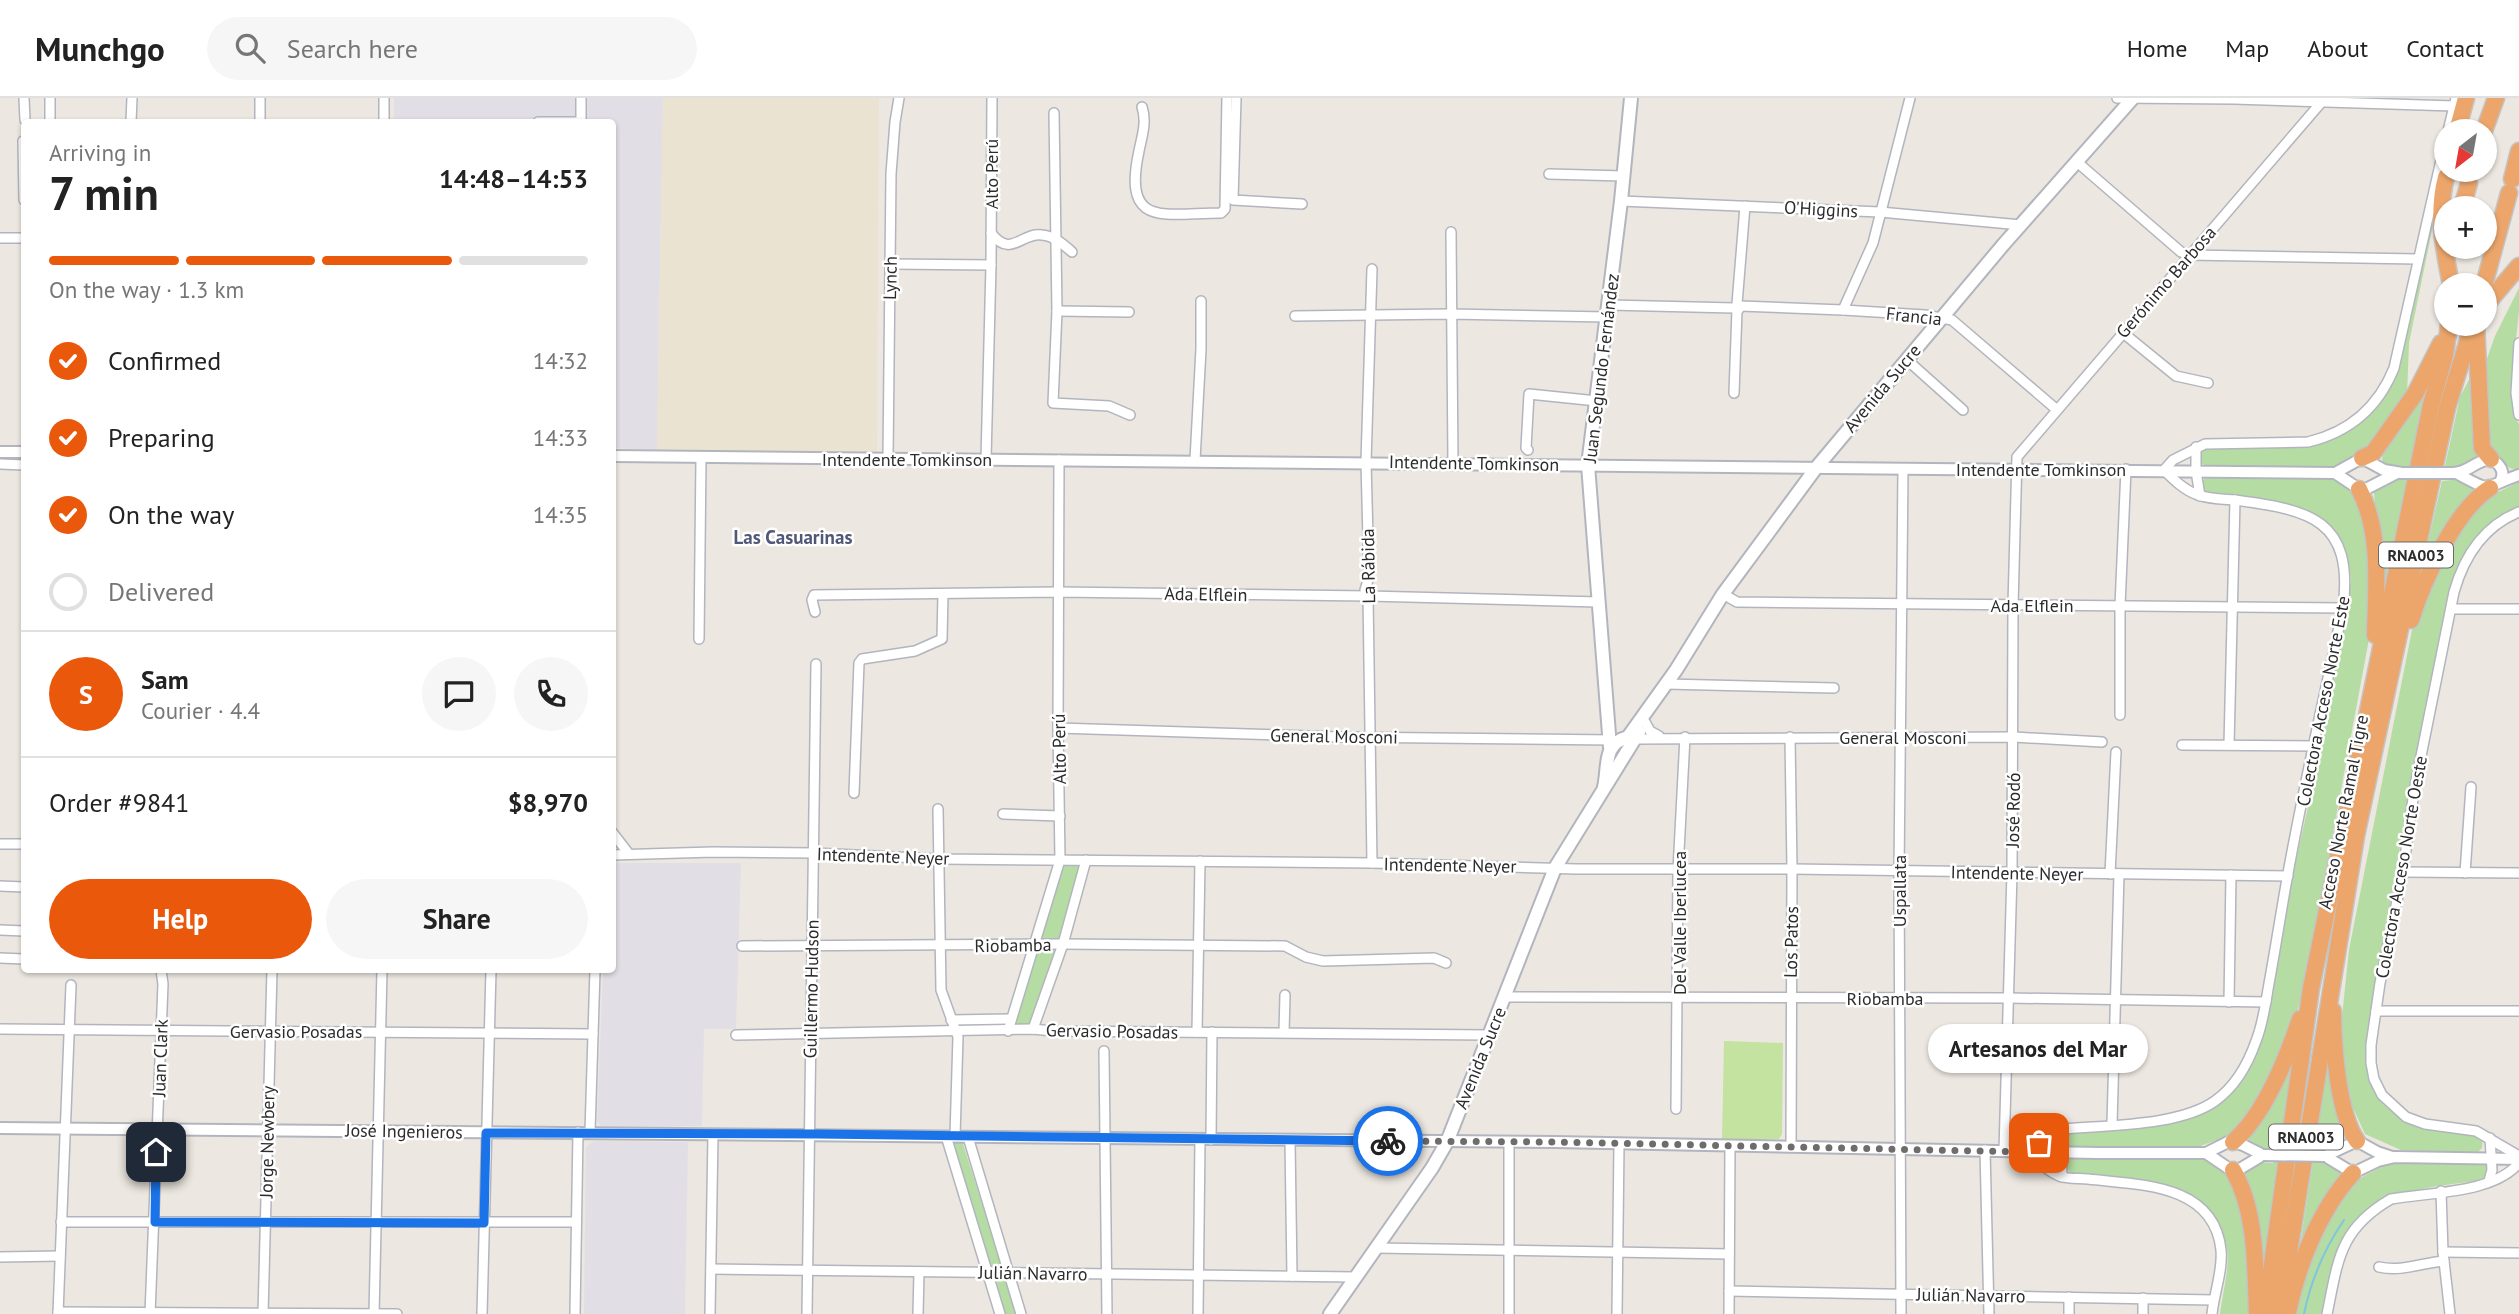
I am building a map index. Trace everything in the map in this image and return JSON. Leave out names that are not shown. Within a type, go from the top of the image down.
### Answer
[{"type":"highway","points":[[2489,119],[2497,98]]},
{"type":"highway","points":[[2458,119],[2459,101]]},
{"type":"highway","points":[[2487,273],[2519,151]]},
{"type":"highway","points":[[2445,182],[2440,223],[2450,273]]},
{"type":"highway","points":[[2465,196],[2469,183]]},
{"type":"highway","points":[[2497,292],[2519,266]]},
{"type":"highway","points":[[2358,460],[2373,453],[2415,394],[2443,336]]},
{"type":"highway","name":"Acceso Norte Ramal Tigre","points":[[2265,1314],[2311,988],[2447,336]]},
{"type":"highway","name":"Acceso Norte Ramal Tigre","points":[[2279,1314],[2356,836],[2447,408],[2470,336]]},
{"type":"highway","points":[[2475,336],[2482,448],[2496,463]]},
{"type":"highway","points":[[2384,702],[2417,601],[2435,560],[2473,501],[2495,485]]},
{"type":"highway","points":[[2356,486],[2368,509],[2376,553],[2376,672]]},
{"type":"highway","points":[[2334,961],[2335,1055],[2348,1126],[2362,1144]]},
{"type":"highway","points":[[2229,1143],[2249,1126],[2271,1086],[2294,1036],[2311,988]]},
{"type":"highway","points":[[2229,1167],[2244,1194],[2251,1230],[2257,1314]]},
{"type":"highway","points":[[2287,1314],[2311,1242],[2340,1188],[2359,1170]]},
{"type":"main road","name":"Juan Segundo Fernández","points":[[1618,743],[1609,722],[1588,465],[1631,98]]},
{"type":"main road","name":"Avenida Sucre","points":[[1618,743],[1628,737],[1666,684],[1723,594],[1816,468],[1906,359],[2132,98]]},
{"type":"main road","name":"Avenida Sucre","points":[[1604,787],[1618,743],[1645,722],[1656,698]]},
{"type":"main road","points":[[1618,743],[1628,745],[1626,755],[1616,761],[1618,743]]},
{"type":"main road","name":"Avenida Sucre","points":[[1330,1314],[1447,1142],[1555,868],[1626,755]]},
{"type":"street","points":[[24,98],[24,119]]},
{"type":"street","points":[[50,98],[50,119]]},
{"type":"street","points":[[131,119],[132,98]]},
{"type":"street","points":[[260,98],[260,119]]},
{"type":"street","points":[[384,98],[384,119]]},
{"type":"street","points":[[581,98],[581,119]]},
{"type":"street","name":"Lynch","points":[[888,458],[891,174],[899,98]]},
{"type":"street","name":"Alto Perú","points":[[986,459],[992,98]]},
{"type":"street","points":[[1142,107],[1144,132],[1135,186],[1141,205],[1149,211],[1167,214],[1221,213],[1225,209],[1227,98]]},
{"type":"street","points":[[1236,98],[1233,200],[1302,204]]},
{"type":"street","points":[[1843,310],[1873,243],[1910,98]]},
{"type":"street","points":[[2117,98],[2459,101],[2452,119]]},
{"type":"street","name":"Gerónimo Barbosa","points":[[2015,469],[2020,452],[2056,409],[2324,100]]},
{"type":"street","points":[[1054,113],[1057,311],[1053,403],[1109,406],[1130,415]]},
{"type":"street","points":[[2077,162],[2181,252],[2190,255],[2417,259]]},
{"type":"street","points":[[1549,174],[1623,176]]},
{"type":"street","points":[[2164,470],[2174,460],[2205,444],[2308,442],[2338,433],[2362,418],[2387,386],[2394,368],[2435,182]]},
{"type":"street","name":"O'Higgins","points":[[1621,201],[1880,212],[2021,225]]},
{"type":"street","points":[[1734,393],[1745,206]]},
{"type":"street","points":[[1451,232],[1453,463]]},
{"type":"street","points":[[991,233],[997,241],[1005,244],[1038,234],[1057,240],[1072,252]]},
{"type":"street","points":[[0,238],[21,238]]},
{"type":"street","points":[[891,264],[991,265]]},
{"type":"street","name":"La Rábida","points":[[1372,269],[1366,462],[1372,863]]},
{"type":"street","points":[[1195,460],[1201,301]]},
{"type":"street","name":"Francia","points":[[1295,316],[1737,307],[1843,310],[1942,317],[1952,320],[1962,328],[2056,409]]},
{"type":"street","points":[[1057,311],[1129,312]]},
{"type":"street","points":[[2122,332],[2176,376],[2208,383]]},
{"type":"street","points":[[2519,343],[2516,393],[2519,415]]},
{"type":"street","points":[[1906,359],[1963,410]]},
{"type":"street","points":[[1528,450],[1529,394],[1597,401]]},
{"type":"street","points":[[2196,447],[2200,496]]},
{"type":"street","points":[[0,452],[21,452]]},
{"type":"street","name":"Intendente Tomkinson","points":[[616,456],[2335,472],[2358,460]]},
{"type":"street","points":[[699,639],[701,458]]},
{"type":"street","name":"Alto Perú","points":[[1008,1031],[1060,860],[1059,460]]},
{"type":"street","points":[[2356,486],[2350,473],[2358,460],[2399,473],[2455,474],[2468,470],[2477,463],[2496,463],[2519,474]]},
{"type":"street","points":[[2495,485],[2502,478],[2496,463]]},
{"type":"street","points":[[0,464],[21,465]]},
{"type":"street","name":"Uspallata","points":[[1901,1314],[1899,737],[1903,469]]},
{"type":"street","name":"José Rodó","points":[[2004,1151],[2012,873],[2015,469]]},
{"type":"street","points":[[2120,715],[2120,606],[2126,469]]},
{"type":"street","name":"Colectora Acceso Norte Este","points":[[2112,1125],[2168,1119],[2194,1112],[2216,1100],[2244,1069],[2258,1037],[2287,876],[2343,608],[2346,578],[2344,561],[2337,544],[2318,522],[2297,511],[2200,496],[2177,483],[2164,470]]},
{"type":"street","points":[[2335,472],[2356,486],[2369,489],[2399,473]]},
{"type":"street","points":[[2455,474],[2478,486],[2495,485],[2519,474]]},
{"type":"street","points":[[2229,745],[2235,500]]},
{"type":"street","name":"Colectora Acceso Norte Oeste","points":[[2519,512],[2500,522],[2483,536],[2458,576],[2414,791],[2403,872],[2380,983],[2371,1045],[2374,1079],[2390,1105],[2406,1117],[2425,1124],[2476,1131],[2519,1159]]},
{"type":"street","name":"Ada Elflein","points":[[815,612],[812,600],[814,595],[1058,592],[1598,602]]},
{"type":"street","points":[[855,793],[859,663],[865,658],[924,649],[942,639],[943,594]]},
{"type":"street","name":"Ada Elflein","points":[[1723,594],[1737,602],[2343,608]]},
{"type":"street","points":[[2451,609],[2519,609]]},
{"type":"street","name":"Guillermo Hudson","points":[[807,1314],[816,664]]},
{"type":"street","points":[[1666,684],[1835,688]]},
{"type":"street","points":[[1645,722],[1650,731],[1661,737]]},
{"type":"street","name":"General Mosconi","points":[[1058,728],[1618,743],[1661,737],[2014,737],[2102,742]]},
{"type":"street","name":"Del Valle Iberlucea","points":[[1676,1109],[1678,870],[1685,737]]},
{"type":"street","name":"Los Patos","points":[[1790,737],[1791,1147]]},
{"type":"street","points":[[2182,745],[2314,746]]},
{"type":"street","points":[[2116,752],[2112,1125],[2065,1129],[2027,1152],[2062,1177],[2155,1186],[2195,1203],[2214,1227],[2220,1242],[2221,1254],[2212,1314]]},
{"type":"street","points":[[2465,873],[2471,787]]},
{"type":"street","points":[[938,809],[941,990],[957,1032],[951,1136],[1000,1314]]},
{"type":"street","points":[[1003,814],[1060,816]]},
{"type":"street","points":[[616,838],[628,854]]},
{"type":"street","points":[[0,844],[21,844]]},
{"type":"street","name":"Intendente Neyer","points":[[616,855],[814,853],[938,859],[2287,876]]},
{"type":"street","points":[[1033,1029],[1063,944],[1086,860]]},
{"type":"street","points":[[1197,1032],[1200,861]]},
{"type":"street","points":[[2403,872],[2519,873]]},
{"type":"street","points":[[2229,1002],[2231,875]]},
{"type":"street","points":[[0,886],[21,887]]},
{"type":"street","points":[[0,930],[21,931]]},
{"type":"street","name":"Riobamba","points":[[742,946],[1285,946],[1306,957],[1323,961],[1434,958],[1446,963]]},
{"type":"street","points":[[0,958],[21,959]]},
{"type":"street","name":"Juan Clark","points":[[150,1313],[161,973]]},
{"type":"street","name":"Jorge Newbery","points":[[263,1313],[272,973]]},
{"type":"street","points":[[374,1314],[382,973]]},
{"type":"street","points":[[482,1314],[491,973]]},
{"type":"street","points":[[590,1132],[595,973]]},
{"type":"street","points":[[71,985],[58,1313],[397,1314]]},
{"type":"street","points":[[1284,995],[1284,1032]]},
{"type":"street","name":"Riobamba","points":[[1504,997],[2008,998],[2266,1002]]},
{"type":"street","points":[[2376,1011],[2519,1012]]},
{"type":"street","points":[[951,1020],[1010,1019]]},
{"type":"street","name":"Gervasio Posadas","points":[[0,1029],[593,1034]]},
{"type":"street","name":"Gervasio Posadas","points":[[736,1035],[1033,1029],[1488,1035]]},
{"type":"street","points":[[1198,1314],[1212,1032]]},
{"type":"street","points":[[1104,1051],[1107,1314]]},
{"type":"street","name":"José Ingenieros","points":[[0,1128],[1510,1142],[2027,1152],[2206,1153],[2229,1143]]},
{"type":"street","points":[[2062,1177],[2061,1140],[2065,1129]]},
{"type":"street","points":[[575,1314],[578,1132]]},
{"type":"street","points":[[710,1314],[713,1134]]},
{"type":"street","points":[[968,1137],[1021,1314]]},
{"type":"street","points":[[2490,1138],[2490,1181]]},
{"type":"street","points":[[1290,1141],[1292,1276]]},
{"type":"street","points":[[1509,1314],[1510,1142]]},
{"type":"street","points":[[2229,1167],[2221,1153],[2229,1143],[2263,1155],[2325,1156],[2362,1144],[2395,1157],[2519,1159],[2509,1174],[2473,1187],[2391,1199],[2361,1222],[2344,1244],[2336,1265],[2327,1314]]},
{"type":"street","points":[[1617,1314],[1619,1144]]},
{"type":"street","points":[[2359,1170],[2370,1154],[2362,1144]]},
{"type":"street","points":[[1729,1314],[1730,1146]]},
{"type":"street","points":[[1985,1150],[1989,1314]]},
{"type":"street","points":[[2206,1153],[2229,1167],[2241,1168],[2263,1155]]},
{"type":"street","points":[[2325,1156],[2359,1170],[2395,1157]]},
{"type":"street","points":[[2441,1191],[2443,1257],[2450,1314]]},
{"type":"street","points":[[61,1222],[576,1222]]},
{"type":"street","points":[[1376,1248],[1729,1254]]},
{"type":"street","points":[[2379,1267],[2390,1270],[2408,1269],[2443,1257],[2519,1253]]},
{"type":"street","points":[[0,1257],[60,1256]]},
{"type":"street","name":"Julián Navarro","points":[[711,1269],[1356,1277]]},
{"type":"street","points":[[918,1314],[919,1272]]},
{"type":"street","name":"Julián Navarro","points":[[1729,1291],[2213,1300]]},
{"type":"street","points":[[2069,1297],[2069,1314]]},
{"type":"street","points":[[2143,1298],[2143,1314]]},
{"type":"shaded area","points":[[394,98],[663,98],[657,450],[616,448],[616,119],[394,119]]},
{"type":"shaded area","points":[[663,98],[879,98],[877,452],[657,450]]},
{"type":"shaded area","points":[[616,863],[741,863],[736,1029],[704,1029],[702,1126],[603,1127],[597,1122],[603,973],[616,973]]},
{"type":"shaded area","points":[[594,1141],[688,1142],[685,1314],[584,1314],[586,1147]]},
{"type":"green space","points":[[2438,182],[2442,182],[2439,196],[2434,196]]},
{"type":"green space","points":[[2434,198],[2434,221],[2409,343],[2407,396],[2371,449],[2333,470],[2213,467],[2202,464],[2199,459],[2199,453],[2209,446],[2332,437],[2389,385]]},
{"type":"green space","points":[[2519,288],[2511,386],[2514,416],[2519,424],[2519,471],[2510,468],[2488,451],[2484,367],[2497,332]]},
{"type":"green space","points":[[2436,365],[2383,605],[2374,493],[2387,482],[2403,479],[2406,468],[2387,465],[2382,460],[2383,453]]},
{"type":"green space","points":[[2472,374],[2480,456],[2459,467],[2445,466],[2460,397]]},
{"type":"green space","points":[[2209,476],[2325,476],[2342,484],[2360,500],[2371,545],[2369,639],[2305,984],[2297,1012],[2267,1085],[2241,1128],[2228,1136],[2192,1149],[2035,1148],[2062,1132],[2194,1115],[2245,1072],[2275,968],[2321,749],[2351,579],[2347,556],[2330,529],[2304,509],[2207,494],[2201,491],[2200,482]]},
{"type":"green space","points":[[2462,479],[2477,488],[2467,497],[2416,595],[2442,481]]},
{"type":"green space","points":[[2519,482],[2519,507],[2480,533],[2460,563],[2450,593],[2413,768],[2367,1046],[2371,1084],[2389,1110],[2431,1129],[2478,1136],[2483,1139],[2482,1148],[2478,1152],[2469,1153],[2401,1150],[2365,1134],[2344,1088],[2340,1059],[2341,1026],[2349,950],[2412,630],[2421,599],[2453,538],[2488,497]]},
{"type":"green space","points":[[1060,860],[1086,860],[1033,1029],[957,1032],[951,1020],[1010,1019]]},
{"type":"green space","points":[[2333,1033],[2345,1141],[2341,1147],[2316,1161],[2331,1162],[2343,1172],[2342,1179],[2296,1271]]},
{"type":"green space","points":[[2300,1038],[2261,1291],[2245,1173],[2255,1162],[2273,1163],[2275,1149],[2258,1148],[2248,1142]]},
{"type":"green space","points":[[1724,1041],[1783,1043],[1782,1134],[1779,1139],[1722,1140]]},
{"type":"green space","points":[[950,1140],[962,1141],[1017,1314],[1002,1314]]},
{"type":"green space","points":[[2072,1157],[2172,1160],[2201,1158],[2212,1160],[2226,1172],[2244,1204],[2252,1314],[2220,1314],[2228,1257],[2220,1225],[2207,1207],[2189,1194],[2144,1180],[2073,1174],[2066,1169],[2066,1162]]},
{"type":"green space","points":[[2396,1161],[2487,1163],[2490,1168],[2484,1180],[2389,1196],[2340,1246],[2324,1314],[2293,1314],[2325,1221],[2335,1212],[2354,1182]]},
{"type":"waterway","points":[[2304,1314],[2319,1265],[2344,1220]]},
{"type":"way so far","points":[[1388,1141],[2027,1152],[2039,1143]]},
{"type":"place","name":"Artesanos del Mar","points":[[2039,1143]]},
{"type":"district","name":"Las Casuarinas","points":[[793,537]]},
{"type":"route","points":[[156,1152],[155,1222],[484,1223],[486,1133],[1388,1141]]}]
